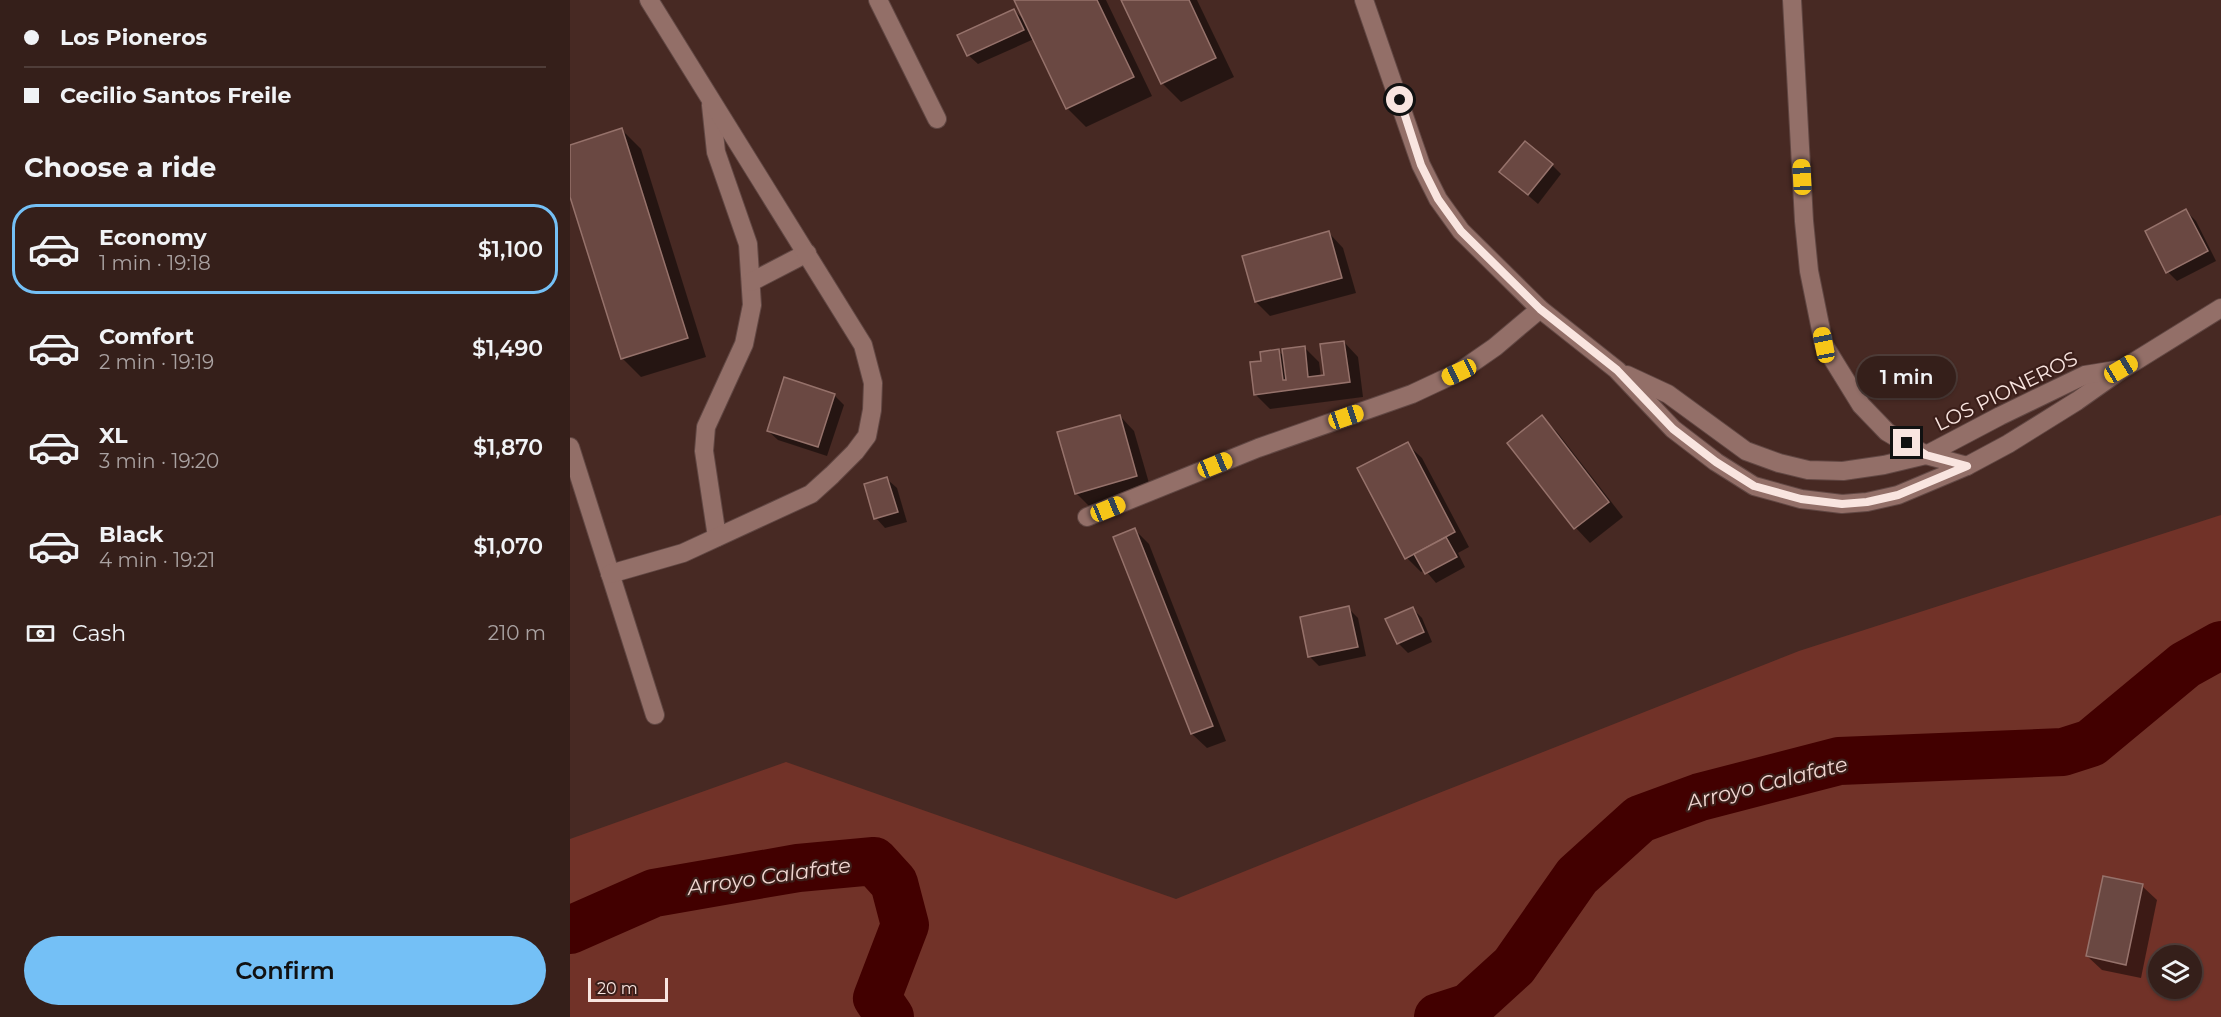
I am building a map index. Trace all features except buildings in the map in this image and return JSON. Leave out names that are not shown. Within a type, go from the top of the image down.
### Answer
[{"type":"street","points":[[610,574],[683,553],[811,494],[855,452],[867,436],[872,410],[873,383],[863,345],[649,0]]},
{"type":"street","points":[[878,0],[937,119]]},
{"type":"street","name":"LOS PIONEROS","points":[[1364,0],[1421,165],[1438,199],[1461,231],[1540,309],[1617,370],[1673,429],[1716,462],[1754,486],[1820,502],[1842,504],[1867,502],[1898,495],[1967,466],[2077,401],[2121,369],[2221,308]]},
{"type":"street","points":[[1792,0],[1805,231],[1809,271],[1824,345],[1861,405],[1887,432],[1926,455],[1967,466]]},
{"type":"street","points":[[710,98],[716,152],[748,244],[752,305],[744,344],[706,427],[704,452],[717,537]]},
{"type":"street","points":[[751,282],[807,253]]},
{"type":"street","points":[[1087,517],[1258,448],[1422,389],[1459,372],[1495,347],[1540,309]]},
{"type":"street","name":"LOS PIONEROS","points":[[1617,370],[1668,394],[1746,451],[1779,463],[1808,470],[1843,471],[1884,465],[1926,455],[2085,375],[2121,369]]},
{"type":"street","points":[[570,447],[655,715]]},
{"type":"shaded area","points":[[2221,515],[2221,1017],[570,1017],[570,839],[786,762],[1176,899],[1799,651]]},
{"type":"waterway","name":"Arroyo Calafate","points":[[1438,1017],[1469,1007],[1514,966],[1577,876],[1640,819],[1700,797],[1839,761],[2063,752],[2091,743],[2185,665],[2221,645]]},
{"type":"waterway","name":"Arroyo Calafate","points":[[570,930],[654,893],[798,868],[874,861],[894,883],[905,925],[877,998],[890,1017]]},
{"type":"route","points":[[1400,100],[1421,165],[1438,199],[1461,231],[1540,309],[1617,370],[1673,429],[1716,462],[1754,486],[1801,499],[1842,504],[1867,502],[1898,495],[1967,466],[1926,455],[1907,443]]}]
